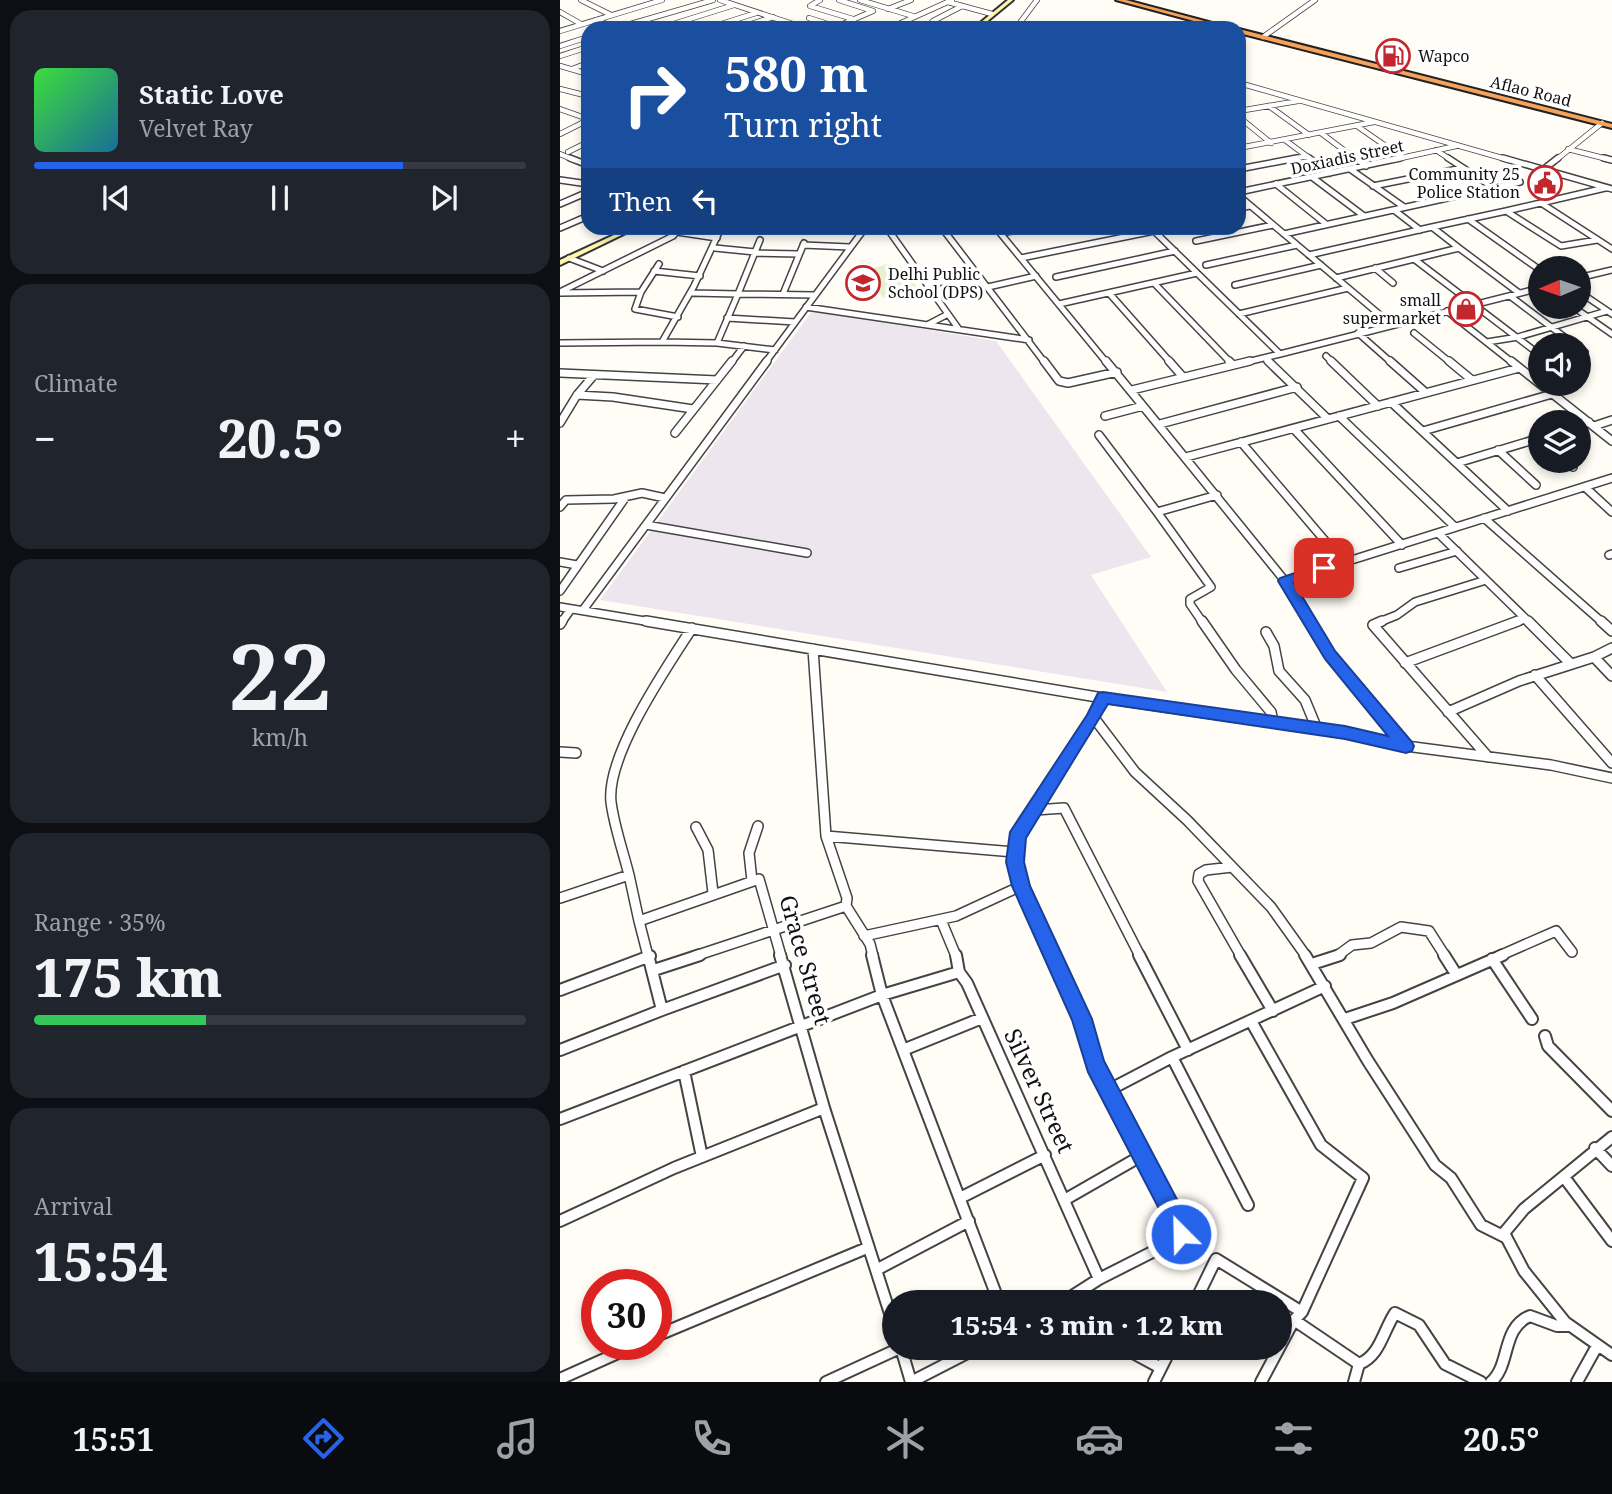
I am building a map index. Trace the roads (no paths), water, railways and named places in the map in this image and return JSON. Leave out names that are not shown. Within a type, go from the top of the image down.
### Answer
[{"type":"highway","points":[[1120,0],[1201,21]]},
{"type":"highway","name":"Aflao Road","points":[[1246,33],[1612,126]]},
{"type":"street","points":[[581,0],[611,15]]},
{"type":"street","points":[[629,0],[639,6]]},
{"type":"street","points":[[642,21],[713,0]]},
{"type":"street","points":[[720,0],[784,21]]},
{"type":"street","points":[[820,0],[810,6],[853,19]]},
{"type":"street","points":[[841,0],[873,11],[849,21]]},
{"type":"street","points":[[862,0],[913,16]]},
{"type":"street","points":[[888,9],[911,0]]},
{"type":"street","points":[[903,21],[952,0]]},
{"type":"street","points":[[984,21],[1011,0]]},
{"type":"street","points":[[1021,21],[1037,0]]},
{"type":"street","points":[[1263,37],[1315,0]]},
{"type":"street","points":[[592,21],[660,1],[679,9]]},
{"type":"street","points":[[947,2],[992,14]]},
{"type":"street","points":[[684,21],[735,5]]},
{"type":"street","points":[[933,21],[963,6]]},
{"type":"street","points":[[560,12],[581,24]]},
{"type":"street","points":[[730,21],[757,12]]},
{"type":"street","points":[[761,21],[773,17]]},
{"type":"street","points":[[808,18],[818,21]]},
{"type":"street","points":[[560,31],[581,24]]},
{"type":"street","points":[[560,46],[581,39]]},
{"type":"street","points":[[560,56],[581,49]]},
{"type":"street","points":[[560,66],[581,72]]},
{"type":"street","points":[[572,69],[581,66]]},
{"type":"street","points":[[1246,85],[1610,188]]},
{"type":"street","points":[[560,89],[581,94]]},
{"type":"street","points":[[1246,110],[1299,100]]},
{"type":"street","points":[[1269,106],[1309,135]]},
{"type":"street","points":[[560,109],[581,116]]},
{"type":"street","points":[[1246,122],[1271,142]]},
{"type":"street","points":[[1246,147],[1376,122]]},
{"type":"street","points":[[560,134],[581,123]]},
{"type":"street","points":[[1545,169],[1602,123]]},
{"type":"street","points":[[1357,126],[1403,158]]},
{"type":"street","points":[[1321,133],[1366,166]]},
{"type":"street","points":[[1285,140],[1329,173]]},
{"type":"street","name":"Doxiadis Street","points":[[1246,192],[1459,146]]},
{"type":"street","points":[[568,152],[581,147]]},
{"type":"street","points":[[1568,149],[1612,160]]},
{"type":"street","points":[[1436,150],[1494,188]]},
{"type":"street","points":[[560,153],[581,162]]},
{"type":"street","points":[[1246,168],[1307,156]]},
{"type":"street","points":[[1373,186],[1463,168]]},
{"type":"street","points":[[1350,169],[1404,208]]},
{"type":"street","points":[[1312,177],[1364,216]]},
{"type":"street","points":[[561,180],[581,183]]},
{"type":"street","points":[[1284,234],[1520,182]]},
{"type":"street","points":[[1276,184],[1326,224]]},
{"type":"street","points":[[1309,255],[1610,188]]},
{"type":"street","points":[[560,204],[581,195]]},
{"type":"street","points":[[1246,202],[1392,325]]},
{"type":"street","points":[[1541,203],[1612,249]]},
{"type":"street","points":[[1246,207],[1250,206]]},
{"type":"street","points":[[1394,210],[1420,230]]},
{"type":"street","points":[[1506,211],[1561,246],[1597,240]]},
{"type":"street","points":[[560,228],[581,219]]},
{"type":"street","points":[[1468,219],[1528,262]]},
{"type":"street","points":[[1246,231],[1273,225]]},
{"type":"street","points":[[1432,227],[1519,293]]},
{"type":"street","points":[[560,263],[618,235]]},
{"type":"street","points":[[560,292],[669,235]]},
{"type":"street","points":[[662,342],[715,248],[717,237],[706,235]]},
{"type":"street","points":[[583,610],[859,235]]},
{"type":"street","points":[[892,235],[958,328]]},
{"type":"street","points":[[947,235],[1063,383],[1116,372]]},
{"type":"street","points":[[1002,235],[1160,424],[1286,581],[1330,655],[1406,746]]},
{"type":"street","points":[[1021,258],[1125,235]]},
{"type":"street","points":[[1158,235],[1280,354]]},
{"type":"street","points":[[1196,241],[1225,235]]},
{"type":"street","points":[[717,343],[760,240]]},
{"type":"street","points":[[783,294],[803,244],[850,247]]},
{"type":"street","points":[[1206,265],[1297,245]]},
{"type":"street","points":[[715,248],[755,253],[799,254]]},
{"type":"street","points":[[1336,278],[1460,248]]},
{"type":"street","points":[[1056,277],[1175,251]]},
{"type":"street","points":[[569,258],[603,271]]},
{"type":"street","points":[[1414,259],[1528,345]]},
{"type":"street","points":[[659,264],[641,292],[635,309],[678,317]]},
{"type":"street","points":[[1235,285],[1321,265]]},
{"type":"street","points":[[1375,268],[1393,283]]},
{"type":"street","points":[[1591,275],[1612,270]]},
{"type":"street","points":[[654,271],[700,276]]},
{"type":"street","points":[[1059,304],[1197,273]]},
{"type":"street","points":[[928,285],[978,274]]},
{"type":"street","points":[[988,287],[1035,276]]},
{"type":"street","points":[[1154,283],[1233,365]]},
{"type":"street","points":[[1239,314],[1348,288]]},
{"type":"street","points":[[1132,390],[1528,291]]},
{"type":"street","points":[[560,292],[641,292]]},
{"type":"street","points":[[692,293],[815,295]]},
{"type":"street","points":[[1109,293],[1183,377]]},
{"type":"street","points":[[1510,296],[1560,333]]},
{"type":"street","points":[[1591,300],[1609,313]]},
{"type":"street","points":[[806,307],[1029,340]]},
{"type":"street","points":[[1447,311],[1528,375]]},
{"type":"street","points":[[1591,318],[1609,313]]},
{"type":"street","points":[[929,324],[948,314]]},
{"type":"street","points":[[727,318],[795,322]]},
{"type":"street","points":[[1487,342],[1518,337],[1585,319]]},
{"type":"street","points":[[1590,319],[1612,334]]},
{"type":"street","points":[[1358,333],[1425,392]]},
{"type":"street","points":[[1414,333],[1472,380]]},
{"type":"street","points":[[560,350],[563,343],[662,342],[717,343],[775,349]]},
{"type":"street","points":[[675,433],[744,346]]},
{"type":"street","points":[[1326,356],[1378,406]]},
{"type":"street","points":[[1265,358],[1328,419]]},
{"type":"street","points":[[1186,457],[1519,368]]},
{"type":"street","points":[[560,373],[717,380]]},
{"type":"street","points":[[560,423],[577,395],[594,375]]},
{"type":"street","points":[[1160,424],[1297,387]]},
{"type":"street","points":[[577,395],[613,397],[693,410]]},
{"type":"street","points":[[1423,431],[1545,396]]},
{"type":"street","points":[[1555,396],[1612,441]]},
{"type":"street","points":[[1391,402],[1508,511]]},
{"type":"street","points":[[1105,416],[1143,405]]},
{"type":"street","points":[[1339,416],[1455,527]]},
{"type":"street","points":[[1592,424],[1612,421]]},
{"type":"street","points":[[1294,429],[1402,545]]},
{"type":"street","points":[[1100,435],[1211,587],[1190,599],[1190,604],[1221,650],[1271,712],[1273,722]]},
{"type":"street","points":[[1457,463],[1528,441]]},
{"type":"street","points":[[1241,442],[1343,562]]},
{"type":"street","points":[[1498,450],[1536,485]]},
{"type":"street","points":[[1286,581],[1612,478]]},
{"type":"street","points":[[1586,488],[1612,512]]},
{"type":"street","points":[[560,507],[566,500],[625,498],[642,493],[665,498]]},
{"type":"street","points":[[1157,512],[1217,495]]},
{"type":"street","points":[[560,591],[625,498]]},
{"type":"street","points":[[1484,518],[1612,631]]},
{"type":"street","points":[[646,525],[807,553]]},
{"type":"street","points":[[1438,533],[1571,664]]},
{"type":"street","points":[[1399,568],[1457,551]]},
{"type":"street","points":[[560,562],[577,565]]},
{"type":"street","points":[[1486,580],[1415,602],[1397,615],[1373,625],[1488,757]]},
{"type":"street","points":[[560,607],[1103,698],[1273,722],[1612,778]]},
{"type":"street","points":[[560,624],[571,608]]},
{"type":"street","points":[[1405,663],[1525,619]]},
{"type":"street","points":[[662,1010],[611,800],[613,779],[638,713],[692,628]]},
{"type":"street","points":[[1266,632],[1274,646],[1279,671],[1305,700],[1317,729]]},
{"type":"street","points":[[1448,712],[1535,675],[1594,657],[1612,648]]},
{"type":"street","points":[[813,649],[826,836],[846,898],[845,906],[870,944],[882,995],[995,1290]]},
{"type":"street","points":[[1594,657],[1612,676]]},
{"type":"street","points":[[1535,675],[1612,763]]},
{"type":"street","points":[[1082,1290],[1174,1242],[1181,1234],[1180,1226],[1141,1156],[1132,1130],[1095,1065],[1082,1019],[1021,886],[1014,852],[1017,837],[1094,718],[1103,698]]},
{"type":"street","points":[[1094,718],[1135,772],[1188,821],[1270,907],[1312,964],[1368,1061],[1435,1165],[1451,1178],[1481,1225],[1506,1237]]},
{"type":"street","points":[[560,752],[576,753]]},
{"type":"street","points":[[1035,810],[1064,808],[1188,1050]]},
{"type":"street","points":[[752,881],[749,853],[758,826]]},
{"type":"street","points":[[696,827],[708,850],[713,893]]},
{"type":"street","points":[[826,836],[1014,852]]},
{"type":"street","points":[[1232,867],[1206,870],[1199,874],[1198,881],[1273,1011]]},
{"type":"street","points":[[560,898],[629,875]]},
{"type":"street","name":"Grace Street","points":[[639,921],[713,893],[752,881],[762,882],[824,1108],[882,1290]]},
{"type":"street","points":[[864,936],[941,920],[1021,886]]},
{"type":"street","points":[[654,971],[845,906]]},
{"type":"street","name":"Silver Street","points":[[941,920],[954,949],[959,972],[967,983],[1066,1199],[1099,1279]]},
{"type":"street","points":[[1312,964],[1338,956],[1352,945],[1371,943],[1401,927],[1429,931],[1456,974]]},
{"type":"street","points":[[1345,1019],[1393,1003],[1556,931],[1572,952]]},
{"type":"street","points":[[560,990],[650,956]]},
{"type":"street","points":[[1492,959],[1532,1019]]},
{"type":"street","points":[[560,1050],[785,965]]},
{"type":"street","points":[[560,1119],[882,995],[959,972]]},
{"type":"street","points":[[1109,1090],[1172,1057],[1325,986]]},
{"type":"street","points":[[903,1050],[982,1018]]},
{"type":"street","points":[[1251,1021],[1321,1145],[1363,1178],[1298,1316],[1261,1382]]},
{"type":"street","points":[[1545,1036],[1548,1046],[1612,1111]]},
{"type":"street","points":[[1172,1057],[1248,1205]]},
{"type":"street","points":[[684,1071],[702,1157]]},
{"type":"street","points":[[560,1221],[702,1157],[824,1108]]},
{"type":"street","points":[[1612,1137],[1545,1190],[1515,1218],[1504,1233],[1524,1271],[1569,1326],[1612,1355]]},
{"type":"street","points":[[1595,1148],[1612,1166]]},
{"type":"street","points":[[960,1198],[1045,1155]]},
{"type":"street","points":[[1066,1199],[1141,1156]]},
{"type":"street","points":[[1564,1177],[1612,1241]]},
{"type":"street","points":[[876,1270],[969,1221]]},
{"type":"street","points":[[672,1329],[867,1248]]},
{"type":"street","points":[[1201,1290],[1216,1259],[1261,1290]]},
{"type":"street","points":[[1292,1312],[1359,1364]]},
{"type":"street","points":[[1359,1364],[1374,1354],[1395,1314],[1419,1325],[1445,1364],[1481,1382]]},
{"type":"street","points":[[1491,1382],[1497,1377],[1518,1322],[1526,1315],[1532,1315],[1555,1327],[1569,1326]]},
{"type":"street","points":[[1577,1382],[1597,1346]]},
{"type":"street","points":[[826,1382],[882,1357]]},
{"type":"street","points":[[560,1379],[602,1360]]},
{"type":"street","points":[[905,1360],[911,1382],[954,1360]]},
{"type":"street","points":[[1146,1360],[1161,1368]]},
{"type":"street","points":[[1154,1382],[1165,1360]]},
{"type":"street","points":[[1354,1382],[1359,1364]]},
{"type":"place","name":"Wapco","points":[[1393,56]]},
{"type":"place","name":"Community 25 Police Station","points":[[1545,183]]},
{"type":"place","name":"Delhi Public School (DPS)","points":[[863,283]]},
{"type":"place","name":"small supermarket","points":[[1466,309]]}]
